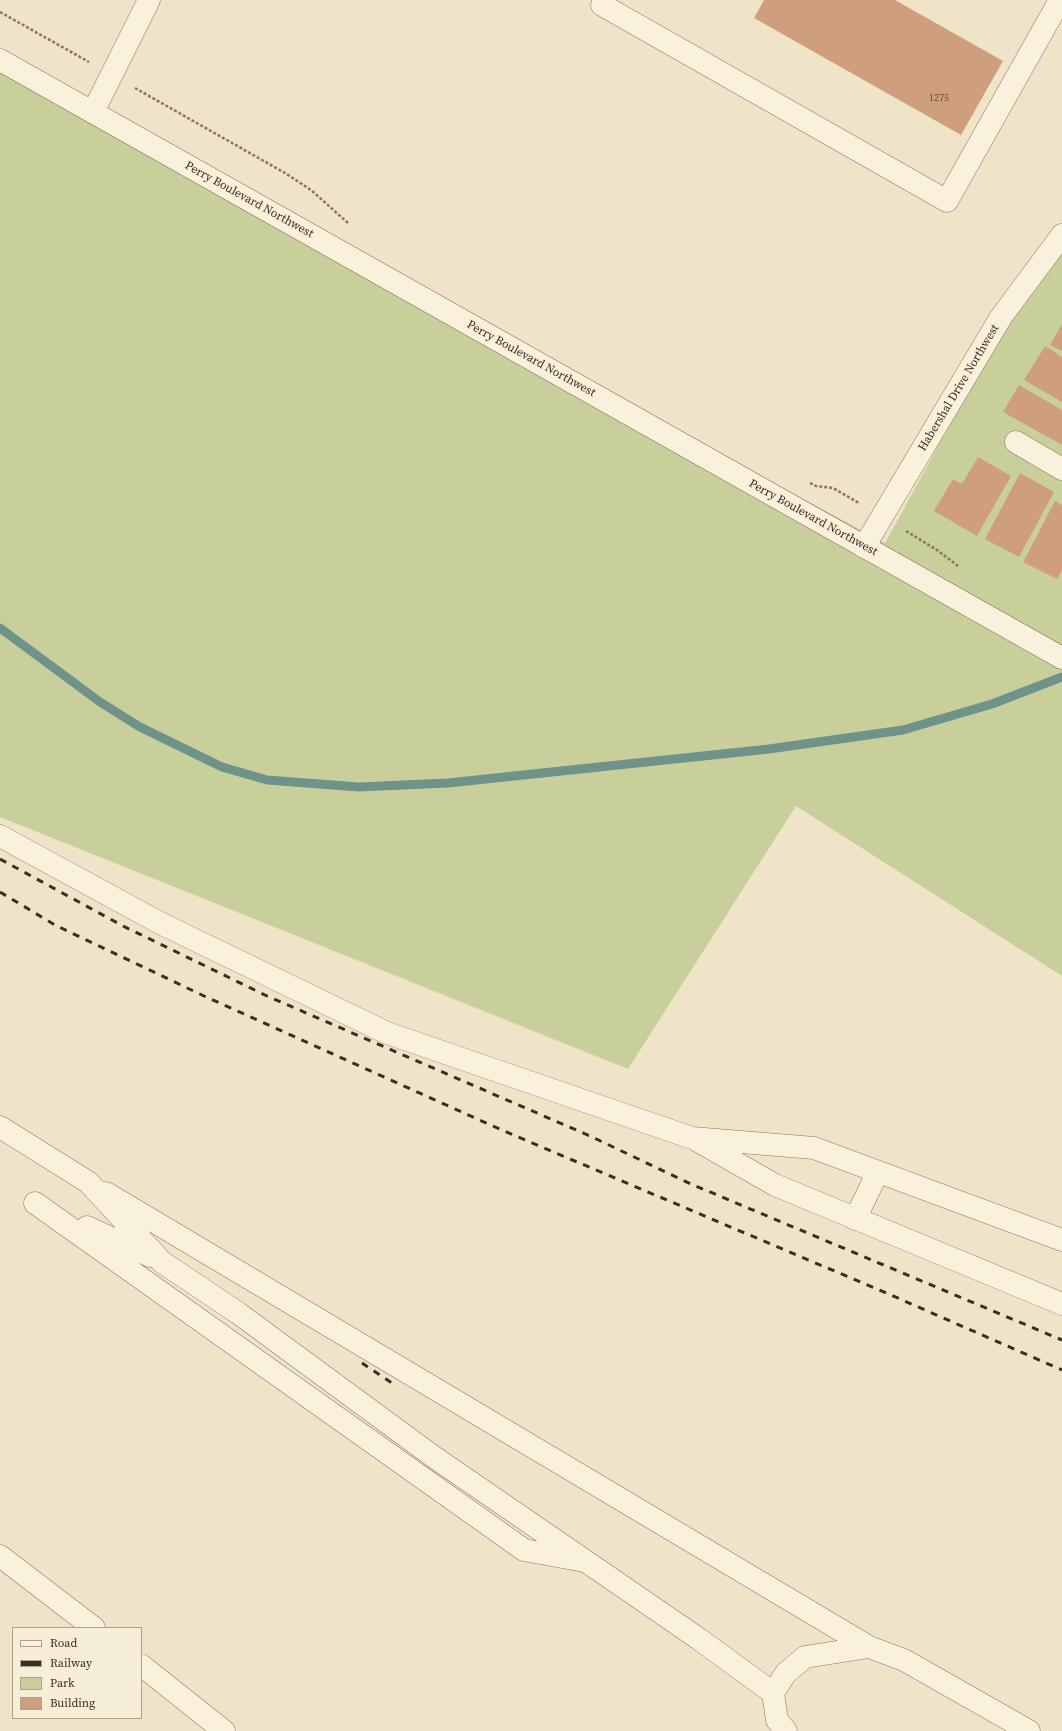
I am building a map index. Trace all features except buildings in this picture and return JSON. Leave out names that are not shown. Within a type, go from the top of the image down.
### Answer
[{"type":"street","points":[[93,112],[149,0]]},
{"type":"street","points":[[604,2],[947,201],[1054,2]]},
{"type":"street","name":"Perry Boulevard Northwest","points":[[0,60],[1062,658]]},
{"type":"street","name":"Habershal Drive Northwest","points":[[864,547],[1001,318],[1062,236]]},
{"type":"street","points":[[1016,442],[1062,469]]},
{"type":"street","points":[[0,836],[160,923],[387,1033],[692,1138],[775,1185],[1062,1304]]},
{"type":"street","points":[[0,1126],[88,1182],[868,1647],[904,1660],[1029,1731]]},
{"type":"street","points":[[692,1138],[814,1148],[1062,1240]]},
{"type":"street","points":[[855,1219],[878,1172]]},
{"type":"street","points":[[88,1182],[162,1262]]},
{"type":"street","points":[[588,1562],[524,1550],[35,1203],[162,1262],[238,1313],[434,1457],[588,1562],[699,1639],[773,1693]]},
{"type":"street","points":[[0,1556],[93,1627]]},
{"type":"street","points":[[786,1731],[777,1720],[773,1693],[786,1673],[805,1657],[868,1647]]},
{"type":"street","points":[[142,1666],[224,1731]]},
{"type":"path","points":[[0,12],[285,173],[311,190],[351,225]]},
{"type":"path","points":[[809,482],[816,486],[833,488],[937,550],[960,568]]},
{"type":"green space","points":[[0,66],[885,543],[1039,262],[1062,234],[1062,976],[796,806],[628,1069],[0,817]]},
{"type":"waterway","points":[[0,628],[100,702],[140,727],[222,767],[267,780],[359,787],[448,783],[769,749],[903,730],[992,704],[1062,677]]},
{"type":"railway","points":[[0,859],[123,926],[267,996],[590,1136],[691,1184],[1062,1340]]},
{"type":"railway","points":[[0,892],[55,925],[204,996],[504,1131],[884,1292],[1062,1370]]},
{"type":"railway","points":[[362,1363],[395,1385]]}]
